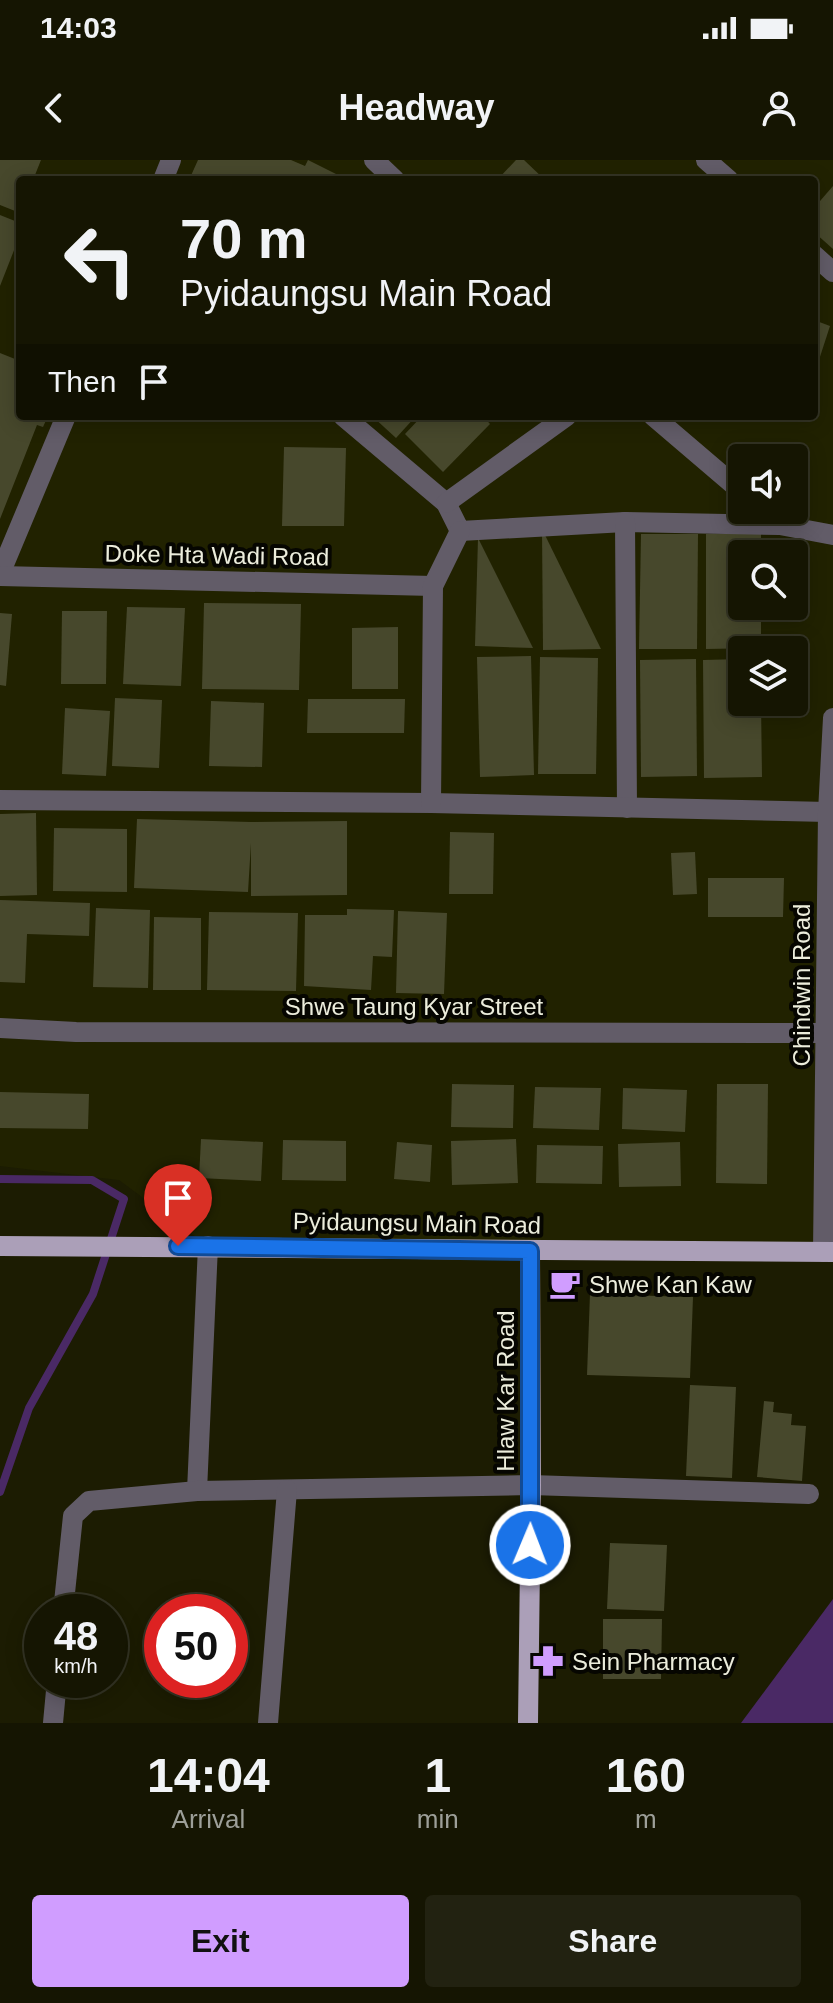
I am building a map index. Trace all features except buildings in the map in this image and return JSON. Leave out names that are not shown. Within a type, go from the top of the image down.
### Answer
[{"type":"main road","name":"Pyidaungsu Main Road","points":[[0,1246],[828,1252]]},
{"type":"main road","name":"Hlaw Kar Road","points":[[528,1723],[530,1251]]},
{"type":"street","points":[[374,160],[391,176]]},
{"type":"street","points":[[706,160],[724,176]]},
{"type":"street","points":[[818,259],[833,272]]},
{"type":"street","points":[[0,575],[64,420]]},
{"type":"street","points":[[348,420],[446,503],[460,531]]},
{"type":"street","points":[[446,503],[561,420]]},
{"type":"street","points":[[658,420],[728,480]]},
{"type":"street","points":[[460,531],[625,522],[780,525],[833,535]]},
{"type":"street","points":[[625,522],[627,808]]},
{"type":"street","points":[[431,803],[433,586],[460,531]]},
{"type":"street","name":"Doke Hta Wadi Road","points":[[0,575],[433,586]]},
{"type":"street","name":"Chindwin Road","points":[[828,1252],[828,812],[833,718]]},
{"type":"street","points":[[0,800],[431,803],[828,812]]},
{"type":"street","name":"Shwe Taung Kyar Street","points":[[0,1028],[76,1032],[830,1033]]},
{"type":"street","points":[[197,1491],[208,1246]]},
{"type":"street","points":[[65,1594],[73,1516],[78,1508],[89,1501],[197,1491],[531,1485],[809,1494]]},
{"type":"street","points":[[268,1723],[287,1490]]},
{"type":"street","points":[[53,1723],[55,1698]]},
{"type":"shaded area","points":[[0,160],[833,160],[833,1252],[208,1246],[119,1180],[0,1166]]},
{"type":"shaded area","points":[[833,1599],[833,1723],[741,1723]]},
{"type":"waterway","points":[[0,1179],[92,1180],[124,1199],[93,1294],[29,1408],[0,1492]]},
{"type":"place","name":"Shwe Kan Kaw","points":[[565,1284]]},
{"type":"place","name":"Sein Pharmacy","points":[[548,1661]]},
{"type":"route","points":[[178,1246],[530,1251],[530,1545]]}]
